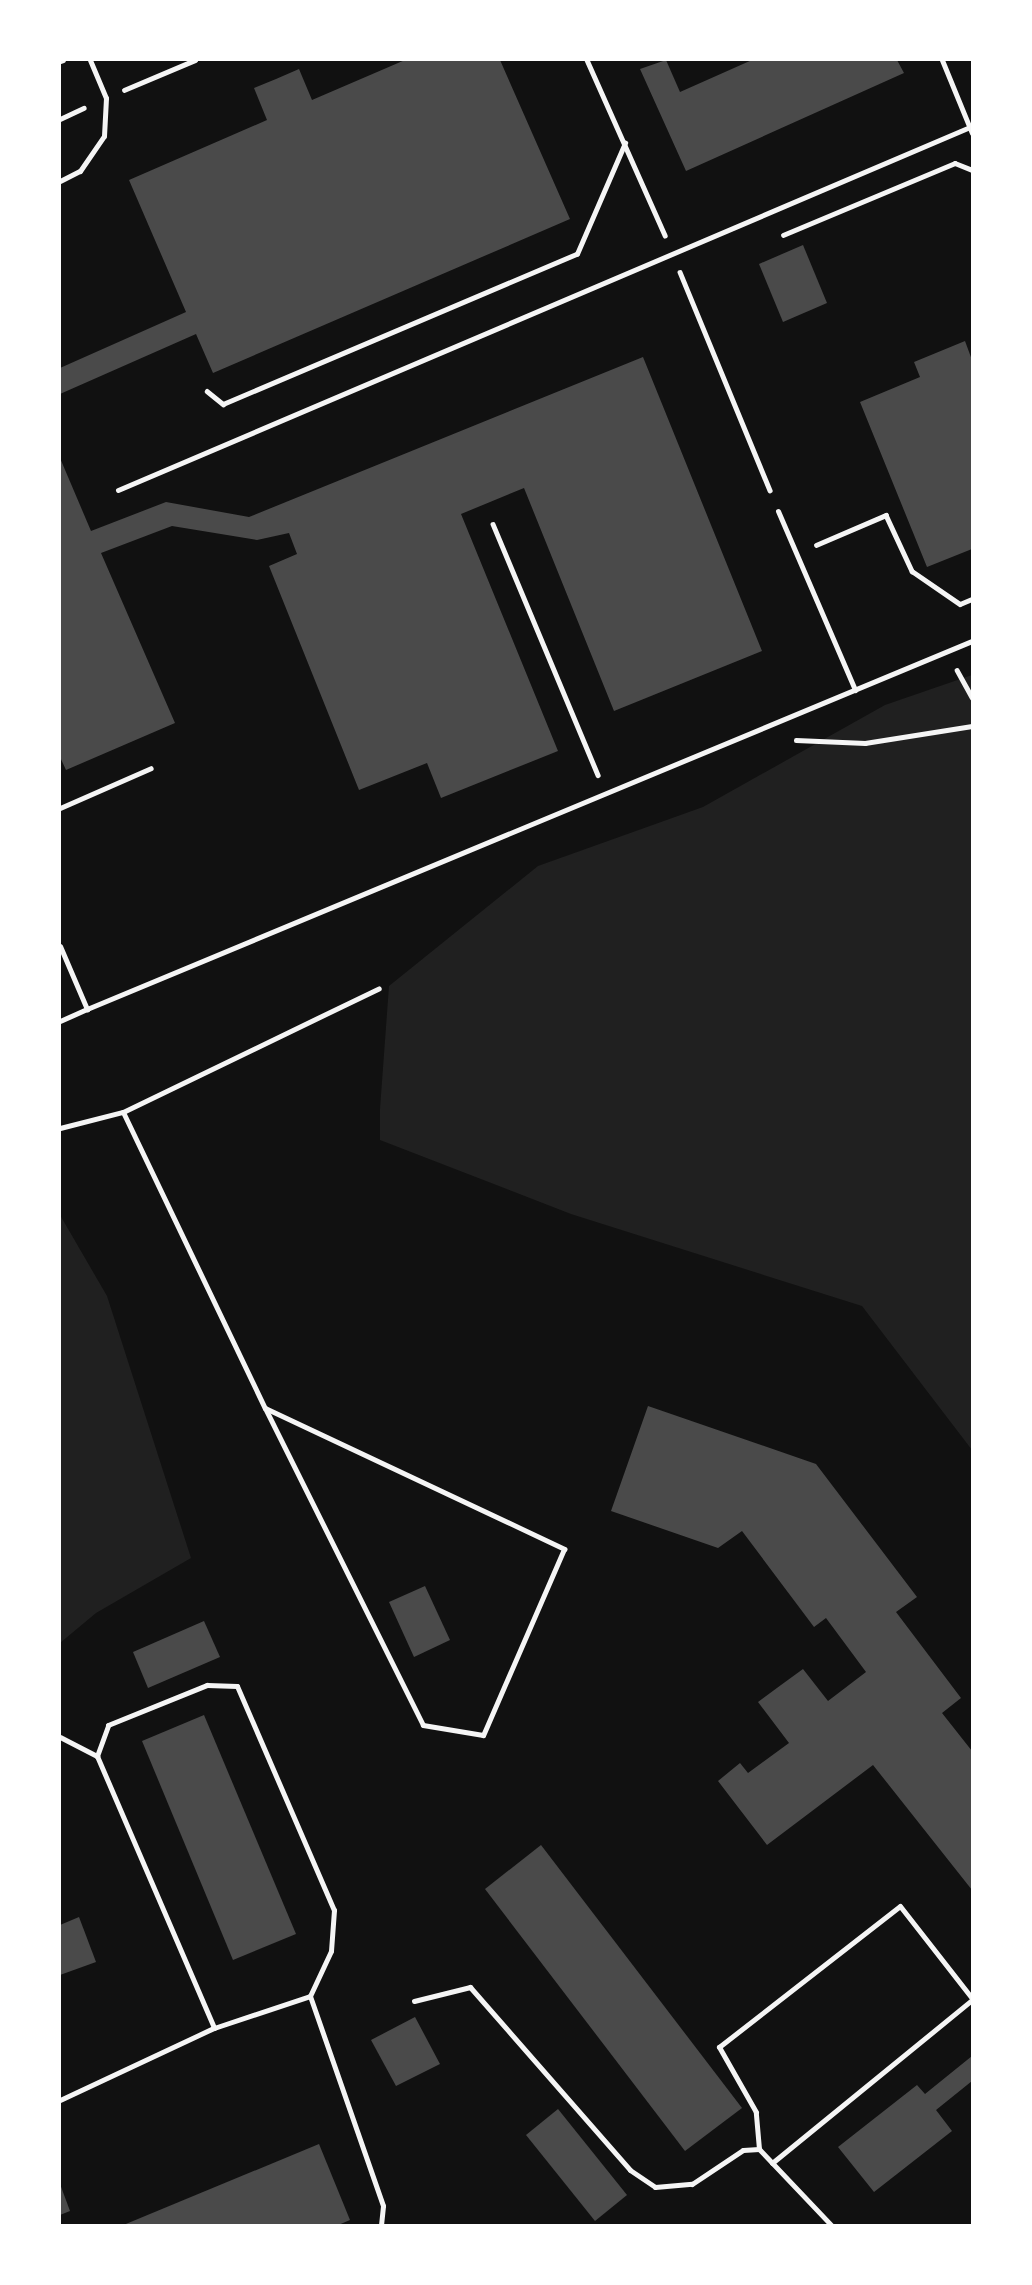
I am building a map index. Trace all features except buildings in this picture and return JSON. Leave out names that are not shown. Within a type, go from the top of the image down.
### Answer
[{"type":"lane","points":[[60,181],[80,172],[104,136],[106,98],[90,60]]},
{"type":"lane","points":[[117,490],[673,253],[971,130],[942,60]]},
{"type":"lane","points":[[778,511],[855,690]]},
{"type":"lane","points":[[60,1021],[972,641]]},
{"type":"lane","points":[[60,808],[150,768]]},
{"type":"lane","points":[[60,946],[87,1009]]},
{"type":"lane","points":[[60,1128],[123,1112],[379,988]]},
{"type":"lane","points":[[123,1112],[265,1408],[423,1725],[484,1735],[564,1549],[265,1408]]},
{"type":"lane","points":[[97,1755],[108,1724],[207,1685],[237,1686],[334,1910],[331,1951],[310,1996],[383,2206],[381,2225]]},
{"type":"lane","points":[[60,1737],[97,1755],[214,2028]]},
{"type":"lane","points":[[772,2163],[972,1999],[900,1906],[719,2047],[756,2112],[758,2149],[832,2225]]},
{"type":"lane","points":[[414,2001],[470,1987],[630,2170],[655,2188],[692,2184],[743,2150],[758,2149]]},
{"type":"lane","points":[[60,2100],[214,2028],[310,1996]]},
{"type":"path","points":[[587,60],[673,253],[778,511]]},
{"type":"path","points":[[207,391],[223,404],[577,254],[625,143]]},
{"type":"path","points":[[769,241],[956,163],[972,170]]},
{"type":"path","points":[[681,277],[694,272]]},
{"type":"path","points":[[796,553],[886,515],[912,571],[960,604],[972,599]]},
{"type":"path","points":[[493,524],[605,792]]},
{"type":"path","points":[[947,651],[972,697]]},
{"type":"path","points":[[783,739],[865,743],[972,726]]},
{"type":"shaded area","points":[[972,675],[972,1450],[862,1306],[571,1214],[380,1140],[380,1109],[389,986],[538,866],[703,807],[885,705]]},
{"type":"shaded area","points":[[60,1215],[107,1296],[191,1558],[96,1613],[60,1643]]}]
